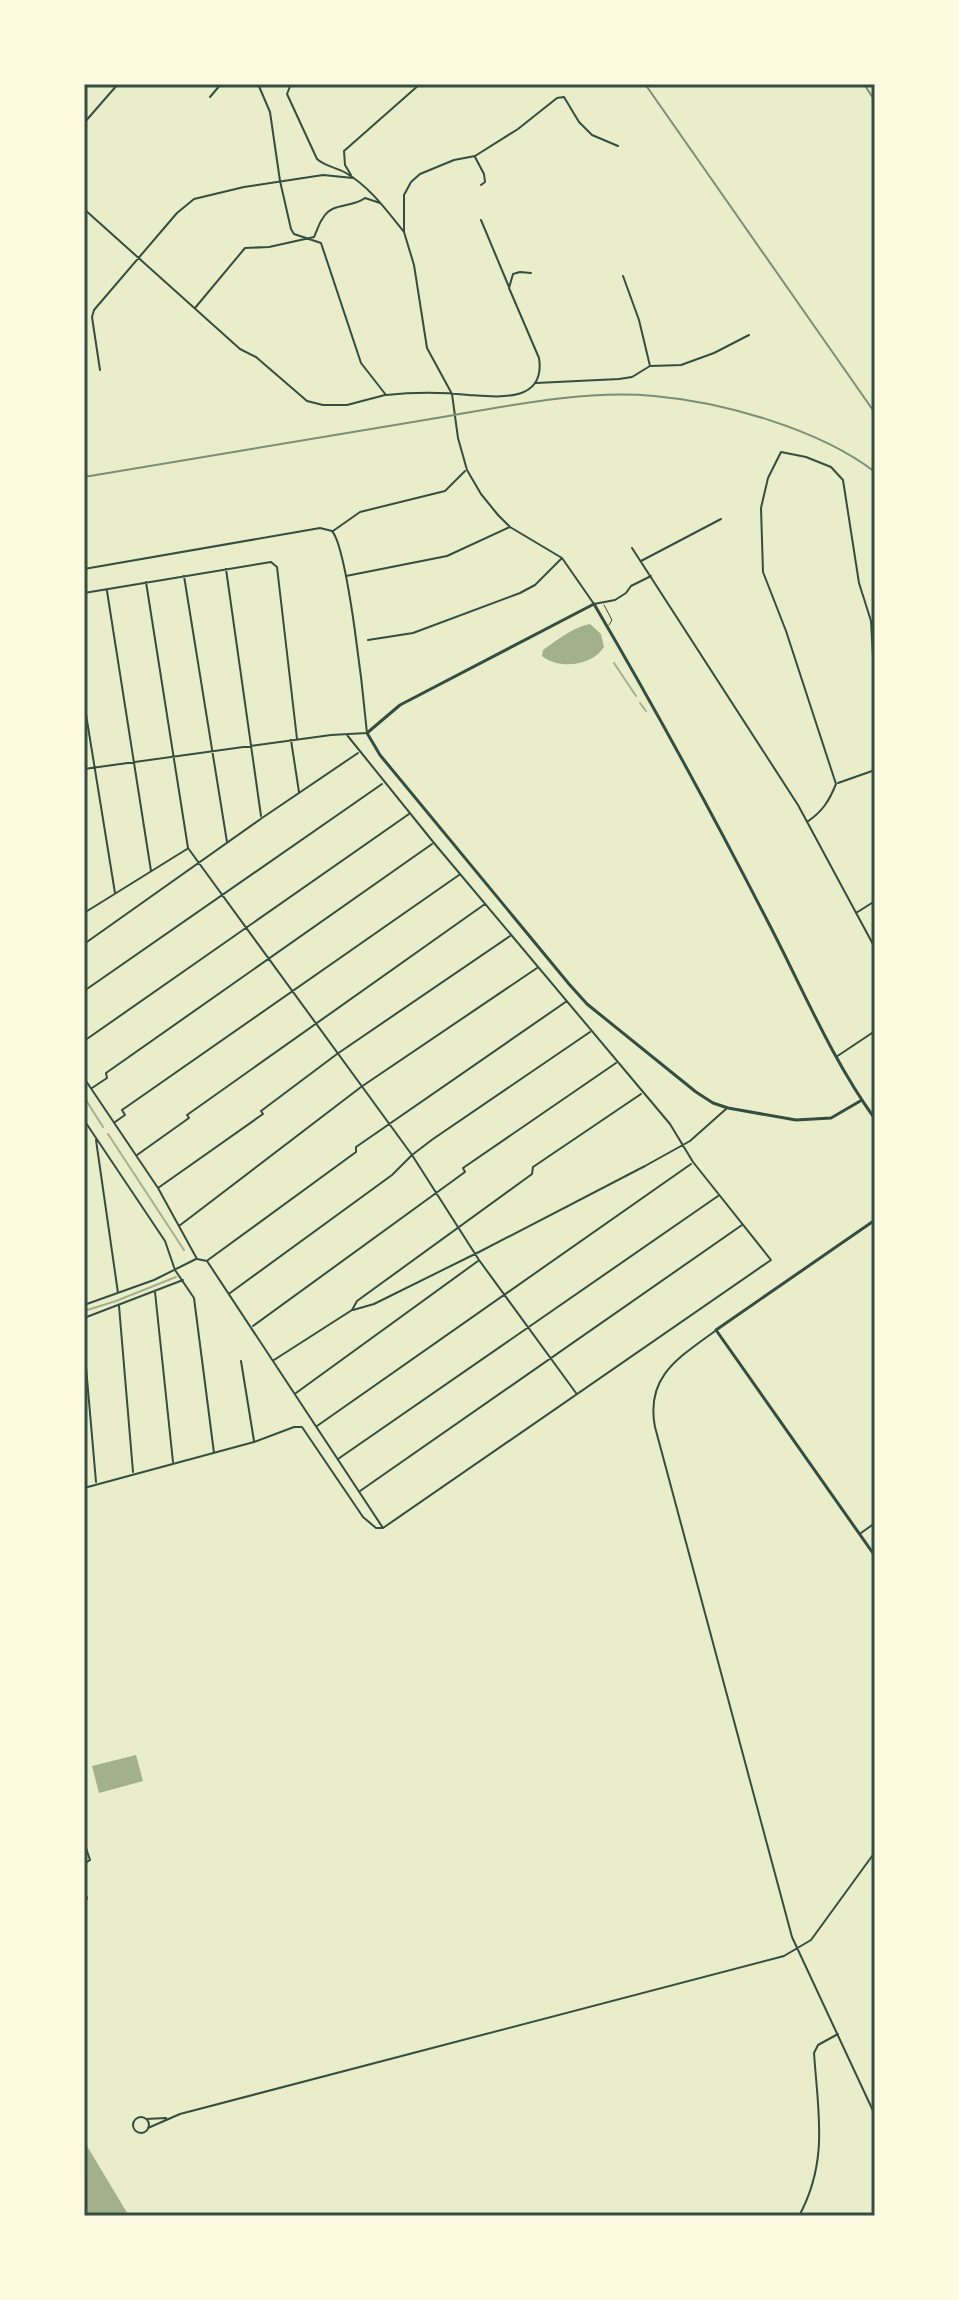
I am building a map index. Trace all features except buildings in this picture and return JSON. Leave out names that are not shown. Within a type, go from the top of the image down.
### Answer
[{"type":"street","points":[[84,123],[118,84]]},
{"type":"street","points":[[210,97],[221,84]]},
{"type":"street","points":[[258,84],[270,112],[291,229],[294,234],[321,243],[361,363],[386,395]]},
{"type":"street","points":[[291,84],[287,94],[317,159],[353,178],[380,203],[404,232]]},
{"type":"street","points":[[353,178],[345,165],[344,151],[420,84]]},
{"type":"street","points":[[618,146],[592,135],[579,122],[564,97],[550,102],[518,129],[475,156],[465,156],[420,174],[406,187],[404,232],[414,265],[427,348],[452,394],[458,438],[467,470],[481,494],[510,527],[562,558],[594,604],[715,818],[836,1057],[875,1119]]},
{"type":"street","points":[[475,156],[484,174],[485,182],[481,185]]},
{"type":"street","points":[[100,370],[92,317],[94,310],[177,213],[194,199],[323,175],[353,178]]},
{"type":"street","points":[[195,308],[245,248],[269,247],[314,237],[323,216],[336,206],[355,205],[365,198],[380,203]]},
{"type":"street","points":[[84,209],[240,349],[256,357],[307,401],[323,405],[347,405],[412,392],[505,398],[520,394],[534,383],[540,370],[539,358],[481,220]]},
{"type":"street","points":[[509,288],[513,274],[531,273]]},
{"type":"street","points":[[623,276],[639,320],[650,366]]},
{"type":"street","points":[[534,383],[632,377],[650,366],[681,365],[749,335]]},
{"type":"street","points":[[807,822],[821,813],[836,784],[786,631],[763,572],[761,508],[768,478],[781,452],[831,467],[843,480],[859,583],[871,621],[875,692]]},
{"type":"street","points":[[332,531],[360,512],[445,491],[467,470]]},
{"type":"street","points":[[640,561],[721,519]]},
{"type":"street","points":[[345,577],[447,556],[510,527]]},
{"type":"street","points":[[84,569],[320,528],[332,531],[339,541],[358,654],[367,733],[380,755],[460,854],[587,1004],[713,1103],[796,1120],[816,1120],[845,1112],[862,1100]]},
{"type":"street","points":[[632,548],[807,822],[875,948]]},
{"type":"street","points":[[368,640],[413,633],[520,593],[535,585],[562,558]]},
{"type":"street","points":[[84,593],[271,562],[277,567],[297,740]]},
{"type":"street","points":[[226,568],[262,818]]},
{"type":"street","points":[[184,575],[227,843]]},
{"type":"street","points":[[84,769],[291,740],[367,733],[400,705],[594,604],[615,600],[631,586],[651,576]]},
{"type":"street","points":[[146,582],[188,848],[412,1155],[479,1260],[576,1393]]},
{"type":"street","points":[[107,589],[151,871]]},
{"type":"street","points":[[84,702],[115,893]]},
{"type":"street","points":[[84,1488],[302,1427],[363,1517],[376,1528],[383,1528],[771,1260],[693,1162],[670,1124],[347,735]]},
{"type":"street","points":[[291,740],[299,794]]},
{"type":"street","points":[[84,944],[359,753]]},
{"type":"street","points":[[836,784],[875,770]]},
{"type":"street","points":[[84,991],[384,783]]},
{"type":"street","points":[[84,1044],[409,813]]},
{"type":"street","points":[[91,1089],[107,1078],[106,1073],[434,843]]},
{"type":"street","points":[[84,913],[188,848]]},
{"type":"street","points":[[114,1123],[125,1115],[122,1110],[460,874]]},
{"type":"street","points":[[856,913],[875,901]]},
{"type":"street","points":[[136,1156],[313,1023],[485,904]]},
{"type":"street","points":[[158,1188],[263,1114],[261,1111],[337,1054],[511,935]]},
{"type":"street","points":[[179,1226],[361,1087],[538,967]]},
{"type":"street","points":[[207,1261],[356,1152],[356,1147],[387,1123],[567,1001]]},
{"type":"street","points":[[229,1294],[392,1175],[412,1155],[592,1031]]},
{"type":"street","points":[[836,1057],[875,1031]]},
{"type":"street","points":[[252,1327],[465,1172],[463,1168],[617,1063]]},
{"type":"street","points":[[84,1078],[158,1188],[197,1259]]},
{"type":"street","points":[[352,1310],[357,1301],[532,1174],[533,1167],[642,1093]]},
{"type":"street","points":[[273,1361],[352,1310],[374,1304],[682,1145],[728,1108]]},
{"type":"street","points":[[84,1120],[165,1241],[175,1270],[194,1298],[214,1453]]},
{"type":"street","points":[[95,1136],[118,1293]]},
{"type":"street","points":[[316,1427],[693,1162]]},
{"type":"street","points":[[337,1460],[719,1195]]},
{"type":"street","points":[[875,1220],[716,1330],[669,1368],[656,1390],[653,1415],[798,1950],[875,2115]]},
{"type":"street","points":[[359,1492],[743,1225]]},
{"type":"street","points":[[84,1305],[197,1259],[207,1261],[383,1528]]},
{"type":"street","points":[[294,1394],[479,1260]]},
{"type":"street","points":[[84,1318],[183,1280]]},
{"type":"street","points":[[155,1292],[173,1464]]},
{"type":"street","points":[[119,1306],[133,1474]]},
{"type":"street","points":[[716,1330],[875,1556]]},
{"type":"street","points":[[84,1344],[97,1484]]},
{"type":"street","points":[[241,1361],[254,1442]]},
{"type":"street","points":[[860,1534],[875,1523]]},
{"type":"street","points":[[84,1842],[90,1860],[84,1864]]},
{"type":"street","points":[[168,2118],[136,2119],[134,2128],[142,2133],[168,2118],[776,1959],[798,1950],[811,1940],[875,1852]]},
{"type":"street","points":[[84,1890],[87,1898],[84,1904]]},
{"type":"street","points":[[799,2216],[817,2170],[821,2142],[814,2053],[818,2045],[838,2034]]},
{"type":"street","points":[[146,2119],[148,2128]]},
{"type":"lane","points":[[602,602],[612,620],[608,627]]},
{"type":"shaded area","points":[[590,624],[601,634],[604,647],[592,658],[566,664],[542,656],[543,650],[560,638]]},
{"type":"shaded area","points":[[136,1755],[143,1781],[99,1793],[92,1766]]},
{"type":"shaded area","points":[[84,2141],[129,2216],[84,2216]]},
{"type":"waterway","points":[[614,663],[636,696]]},
{"type":"waterway","points":[[640,703],[646,711]]},
{"type":"waterway","points":[[84,1097],[103,1127]]},
{"type":"waterway","points":[[108,1134],[184,1250]]},
{"type":"waterway","points":[[84,1311],[176,1277]]},
{"type":"railway","points":[[645,84],[875,413]]},
{"type":"railway","points":[[864,84],[875,101]]},
{"type":"railway","points":[[84,477],[536,401],[596,395],[681,399],[739,411],[827,443],[875,472]]}]
